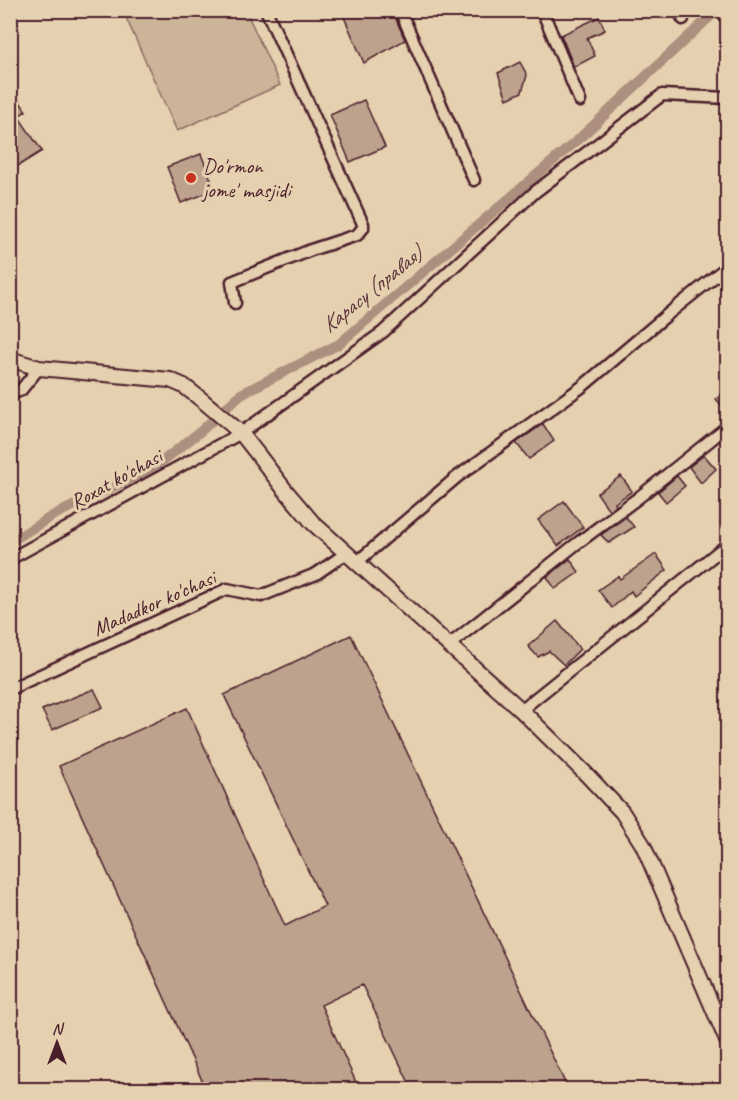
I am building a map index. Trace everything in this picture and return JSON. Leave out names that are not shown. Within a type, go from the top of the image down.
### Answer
[{"type":"main road","points":[[10,359],[39,368],[165,379],[175,382],[202,400],[239,431],[312,523],[521,710],[622,812],[643,845],[728,1043]]},
{"type":"street","points":[[235,303],[232,282],[311,250],[357,235],[363,228],[266,10]]},
{"type":"street","points":[[400,10],[474,180]]},
{"type":"street","points":[[542,10],[580,101]]},
{"type":"street","name":"Roxat ko'chasi","points":[[10,559],[239,431],[383,332],[535,192],[662,95],[728,98]]},
{"type":"street","name":"Madadkor ko'chasi","points":[[10,689],[227,589],[261,596],[351,558],[457,477],[583,387],[728,266]]},
{"type":"street","points":[[10,395],[21,390],[39,368]]},
{"type":"street","points":[[448,646],[728,426]]},
{"type":"street","points":[[521,710],[728,544]]},
{"type":"shaded area","points":[[123,11],[246,11],[280,85],[177,131]]},
{"type":"building","points":[[341,10],[392,10],[405,40],[364,63]]},
{"type":"building","points":[[599,17],[605,30],[587,38],[595,56],[574,67],[561,35]]},
{"type":"building","points":[[520,62],[527,75],[522,92],[507,99],[498,73]]},
{"type":"building","points":[[10,87],[26,111],[18,116],[42,151],[18,166],[10,155]]},
{"type":"building","points":[[364,100],[385,147],[350,162],[330,115]]},
{"type":"building","points":[[201,154],[215,190],[181,203],[167,167]]},
{"type":"building","points":[[728,389],[728,412],[716,399]]},
{"type":"building","points":[[543,424],[554,441],[529,459],[516,443]]},
{"type":"building","points":[[704,455],[716,469],[701,483],[689,467]]},
{"type":"building","points":[[621,476],[632,491],[609,510],[597,493]]},
{"type":"building","points":[[677,476],[685,486],[666,502],[658,492]]},
{"type":"building","points":[[564,501],[583,527],[558,546],[538,520]]},
{"type":"building","points":[[626,517],[634,527],[609,543],[601,535]]},
{"type":"building","points":[[656,554],[667,570],[634,596],[631,591],[612,608],[598,590],[618,576],[620,579]]},
{"type":"building","points":[[570,559],[579,572],[555,589],[547,577]]},
{"type":"building","points":[[557,621],[580,649],[564,665],[549,651],[538,657],[528,646]]},
{"type":"building","points":[[351,635],[568,1089],[412,1089],[362,985],[321,1005],[359,1089],[206,1089],[59,766],[187,708],[285,926],[325,906],[224,695]]},
{"type":"building","points":[[94,689],[103,707],[52,730],[42,710]]},
{"type":"waterway","name":"Карасу (правая)","points":[[10,542],[54,515],[155,467],[201,431],[241,394],[339,344],[581,137],[717,10]]},
{"type":"place","name":"Do'rmon jome' masjidi","points":[[191,178]]}]
